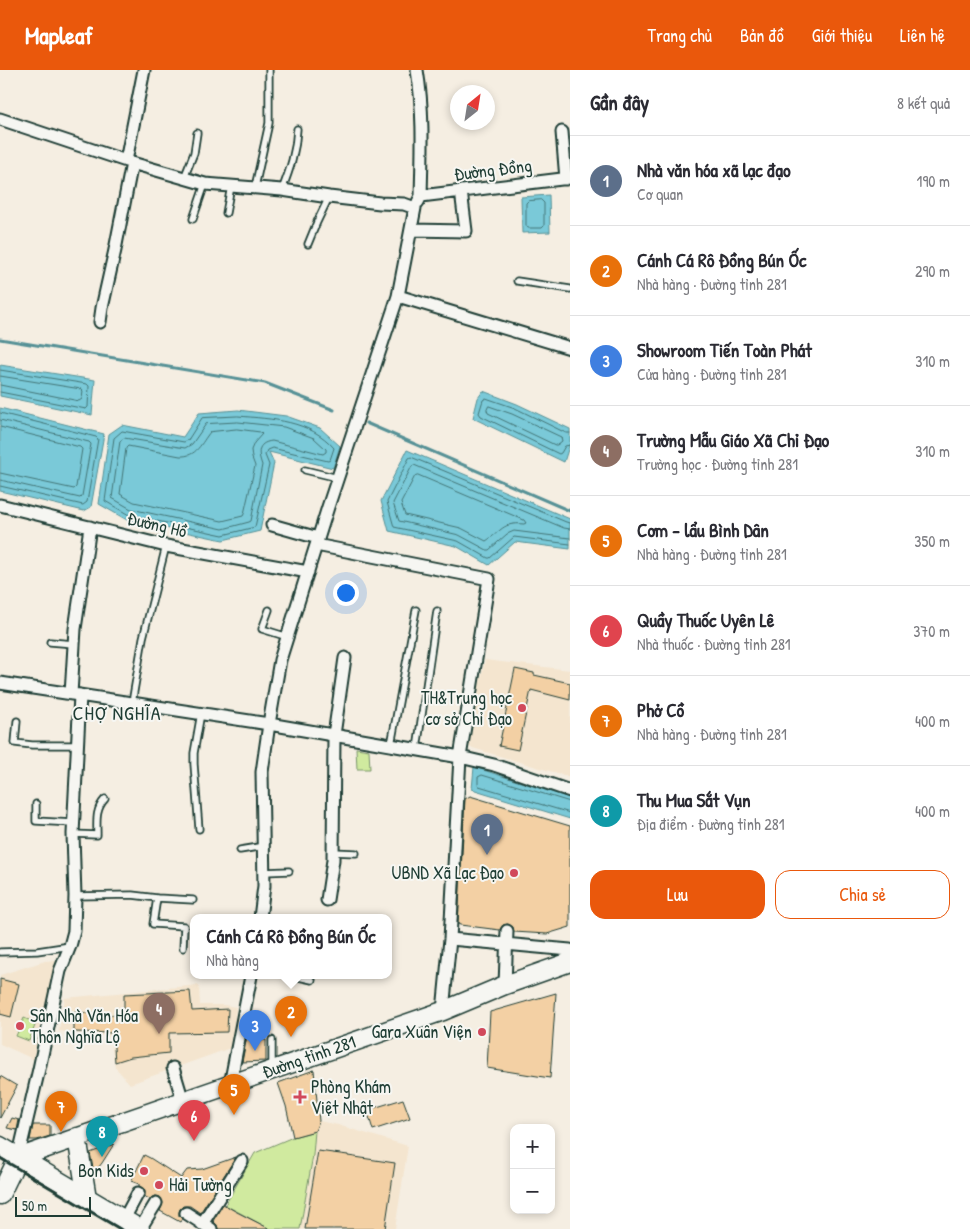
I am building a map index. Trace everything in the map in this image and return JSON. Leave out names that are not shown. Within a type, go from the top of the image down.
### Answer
[{"type":"main road","name":"Đường tỉnh 281","points":[[18,1158],[443,1011],[505,985],[570,962]]},
{"type":"main road","points":[[77,1137],[87,1198]]},
{"type":"main road","points":[[0,1146],[140,1229]]},
{"type":"main road","points":[[0,1195],[18,1158]]},
{"type":"street","points":[[100,322],[115,250],[144,70]]},
{"type":"street","points":[[260,914],[264,886],[262,772],[280,660],[398,296],[415,208],[421,196],[422,143],[420,86],[417,70]]},
{"type":"street","points":[[0,119],[129,162],[205,184],[282,190],[380,203],[404,204],[415,208]]},
{"type":"street","points":[[562,132],[568,179]]},
{"type":"street","name":"Đường Đồng","points":[[421,196],[568,179]]},
{"type":"street","points":[[411,230],[466,231],[461,192]]},
{"type":"street","points":[[398,296],[570,348]]},
{"type":"street","name":"Đường Hồ","points":[[0,505],[166,546],[308,572]]},
{"type":"street","points":[[272,525],[317,542],[489,579],[460,756],[450,939],[443,1011]]},
{"type":"street","points":[[18,1158],[40,1069],[60,971],[74,931],[73,829],[77,745],[74,644],[90,527]]},
{"type":"street","points":[[327,900],[333,860],[334,735],[345,658]]},
{"type":"street","points":[[0,683],[269,724],[460,756],[542,775],[570,791]]},
{"type":"street","points":[[505,985],[508,945],[507,931]]},
{"type":"street","points":[[450,939],[570,950]]},
{"type":"street","points":[[230,1085],[250,979]]},
{"type":"street","points":[[173,1068],[183,1101]]},
{"type":"street","points":[[186,1213],[206,1227],[242,1161]]},
{"type":"street","points":[[124,1219],[138,1193]]},
{"type":"street","points":[[140,1229],[156,1203]]},
{"type":"lane","points":[[255,187],[269,123],[269,70]]},
{"type":"lane","points":[[282,190],[292,163],[297,129]]},
{"type":"lane","points":[[184,178],[194,153],[197,133]]},
{"type":"lane","points":[[194,219],[205,184]]},
{"type":"lane","points":[[226,213],[231,186]]},
{"type":"lane","points":[[308,244],[329,197]]},
{"type":"lane","points":[[517,281],[570,289]]},
{"type":"lane","points":[[305,470],[338,478]]},
{"type":"lane","points":[[132,703],[142,638],[166,546]]},
{"type":"lane","points":[[269,610],[262,629],[288,637]]},
{"type":"lane","points":[[391,745],[416,610]]},
{"type":"lane","points":[[417,749],[437,612]]},
{"type":"lane","points":[[50,642],[74,644]]},
{"type":"lane","points":[[199,829],[194,753],[201,714]]},
{"type":"lane","points":[[16,721],[15,742],[32,745],[77,745]]},
{"type":"lane","points":[[36,804],[36,821],[97,835],[99,805],[105,799]]},
{"type":"lane","points":[[240,850],[264,846]]},
{"type":"lane","points":[[333,852],[356,853]]},
{"type":"lane","points":[[264,872],[289,871]]},
{"type":"lane","points":[[75,896],[132,895],[193,900]]},
{"type":"lane","points":[[157,898],[153,924],[184,926],[184,948]]},
{"type":"lane","points":[[0,952],[37,951],[70,946]]},
{"type":"lane","points":[[308,979],[312,980]]},
{"type":"lane","points":[[272,1040],[272,1070]]},
{"type":"shaded area","name":"TH&Trung học cơ sở Chỉ Đạo","points":[[485,660],[570,670],[570,777],[466,746]]},
{"type":"shaded area","name":"Sân Nhà Văn Hóa Thôn Nghĩa Lộ","points":[[56,960],[33,1059],[0,1044],[0,975],[45,961]]},
{"type":"shaded area","points":[[199,985],[200,1005],[236,1007],[233,1047],[130,1084],[115,1067],[110,1037],[59,1031],[65,998]]},
{"type":"shaded area","points":[[319,1121],[408,1146],[395,1229],[300,1229],[313,1155],[315,1131]]},
{"type":"green space","points":[[356,748],[369,750],[370,769],[357,769]]},
{"type":"green space","points":[[24,1018],[36,1023],[29,1041],[16,1036]]},
{"type":"green space","points":[[315,1131],[313,1155],[300,1229],[270,1229],[225,1205],[255,1153],[293,1137]]},
{"type":"water","points":[[549,195],[550,232],[522,233],[521,197]]},
{"type":"water","points":[[0,365],[95,380],[92,415],[0,396]]},
{"type":"water","points":[[483,391],[517,404],[570,429],[570,443],[564,462],[473,418],[478,398]]},
{"type":"water","points":[[0,408],[104,434],[91,507],[84,511],[0,491]]},
{"type":"water","points":[[238,410],[286,416],[320,428],[340,446],[333,468],[269,452],[274,463],[260,531],[223,540],[127,520],[99,504],[109,434],[122,425],[183,437],[199,413]]},
{"type":"water","points":[[407,450],[570,519],[570,549],[515,542],[489,565],[456,546],[389,531],[381,501]]},
{"type":"water","points":[[474,767],[570,798],[570,819],[472,789]]},
{"type":"building","points":[[515,669],[570,683],[570,700],[531,690],[518,750],[499,746]]},
{"type":"building","name":"UBND Xã Lạc Đạo","points":[[470,796],[570,826],[570,927],[547,934],[514,932],[513,927],[508,924],[503,925],[500,930],[458,924],[465,799]]},
{"type":"building","points":[[0,979],[19,984],[11,1017],[0,1014]]},
{"type":"building","points":[[190,991],[192,1011],[228,1009],[227,1032],[169,1033],[169,1053],[131,1057],[115,1062],[113,1033],[74,1032],[74,1012],[124,1016],[124,994]]},
{"type":"building","points":[[556,993],[550,1078],[487,1068],[490,1012]]},
{"type":"building","points":[[247,1036],[260,1036],[259,1040],[266,1040],[266,1061],[242,1062]]},
{"type":"building","name":"Phòng Khám Việt Nhật","points":[[314,1070],[319,1121],[315,1131],[293,1137],[286,1106],[278,1083]]},
{"type":"building","points":[[0,1076],[17,1086],[0,1118]]},
{"type":"building","points":[[403,1099],[410,1118],[373,1130],[367,1110]]},
{"type":"building","points":[[12,1118],[19,1120],[17,1130],[7,1128]]},
{"type":"building","points":[[33,1125],[50,1125],[50,1136],[30,1140]]},
{"type":"building","points":[[114,1144],[102,1163],[94,1173],[90,1153]]},
{"type":"building","points":[[318,1151],[395,1163],[385,1229],[305,1229]]},
{"type":"building","points":[[144,1155],[181,1178],[187,1170],[202,1169],[236,1157],[200,1213],[190,1206],[183,1206],[179,1212],[179,1216],[182,1219],[180,1222],[160,1211],[163,1203],[160,1197],[156,1196],[150,1199],[145,1197],[144,1189],[139,1184],[131,1181]]},
{"type":"building","points":[[223,1204],[270,1229],[218,1229],[213,1221]]},
{"type":"waterway","points":[[0,339],[265,383],[334,410]]},
{"type":"waterway","points":[[366,423],[570,511]]},
{"type":"railway","points":[[0,1158],[120,1229]]},
{"type":"place","name":"TH&Trung học cơ sở Chỉ Đạo","points":[[522,708]]},
{"type":"place","name":"Nhà văn hóa xã lạc đạo","points":[[487,855]]},
{"type":"place","name":"UBND Xã Lạc Đạo","points":[[514,873]]},
{"type":"place","name":"Sân Nhà Văn Hóa Thôn Nghĩa Lộ","points":[[20,1026]]},
{"type":"place","name":"Gara Xuân Viện","points":[[482,1032]]},
{"type":"place","name":"Trường Mẫu Giáo Xã Chỉ Đạo","points":[[159,1034]]},
{"type":"place","name":"Cánh Cá Rô Đồng Bún Ốc","points":[[291,1037]]},
{"type":"place","name":"Showroom Tiến Toàn Phát","points":[[255,1051]]},
{"type":"place","name":"Phòng Khám Việt Nhật","points":[[300,1097]]},
{"type":"place","name":"Cơm - lẩu Bình Dân","points":[[234,1115]]},
{"type":"place","name":"Phở Cồ","points":[[61,1132]]},
{"type":"place","name":"Quầy Thuốc Uyên Lê","points":[[194,1141]]},
{"type":"place","name":"Thu Mua Sắt Vụn","points":[[102,1157]]},
{"type":"place","name":"Bon Kids","points":[[144,1171]]},
{"type":"place","name":"Hải Tường","points":[[159,1185]]},
{"type":"district","name":"CHỢ NGHĨA","points":[[117,713]]}]
